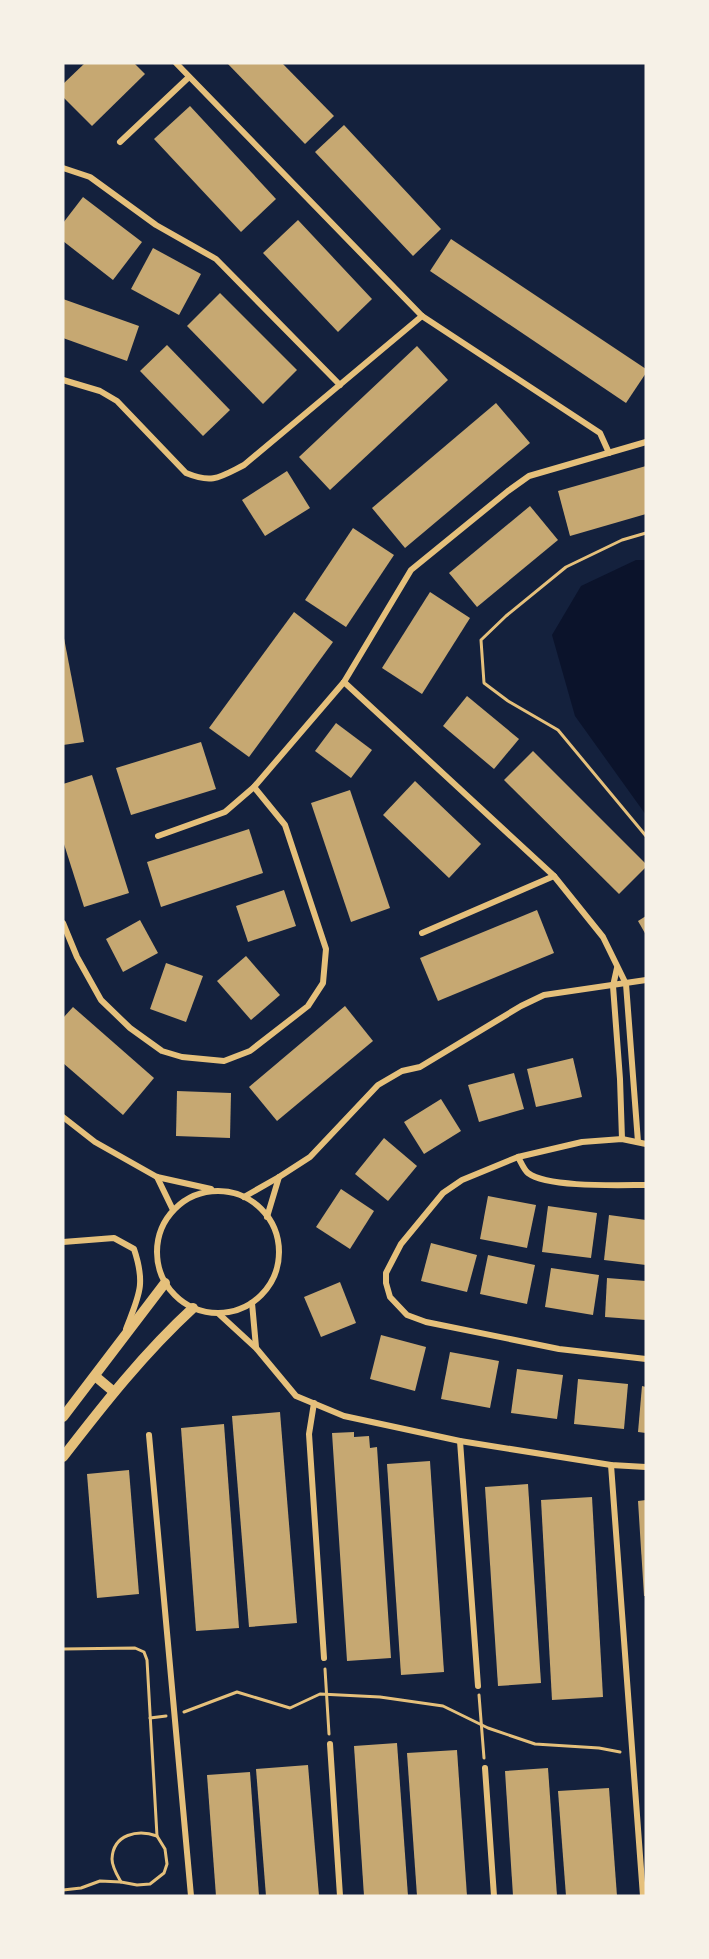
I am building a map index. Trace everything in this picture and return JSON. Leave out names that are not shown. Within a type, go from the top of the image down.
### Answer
[{"type":"street","points":[[176,63],[422,316],[600,433],[609,453]]},
{"type":"street","points":[[120,142],[189,77]]},
{"type":"street","points":[[63,168],[90,177],[156,225],[216,259],[340,385]]},
{"type":"street","points":[[63,380],[100,392],[117,402],[186,473],[201,479],[219,477],[244,465],[422,316]]},
{"type":"street","points":[[158,836],[225,812],[254,787],[344,682],[411,570],[508,491],[529,476],[646,442]]},
{"type":"street","points":[[344,682],[554,876],[603,937],[626,984],[638,1142]]},
{"type":"street","points":[[63,923],[77,957],[101,1000],[130,1028],[162,1051],[182,1057],[224,1061],[249,1052],[308,1006],[323,983],[326,949],[285,825],[254,787]]},
{"type":"street","points":[[422,933],[554,876]]},
{"type":"street","points":[[617,967],[613,986],[622,1139]]},
{"type":"street","points":[[244,1197],[310,1157],[378,1085],[402,1071],[420,1067],[521,1006],[544,995],[646,980]]},
{"type":"street","points":[[63,1117],[95,1142],[157,1178],[231,1192],[257,1205],[267,1216],[275,1231],[279,1247],[278,1263],[269,1285],[252,1303],[237,1311],[219,1314],[193,1308],[177,1298],[165,1283],[158,1265],[157,1245],[162,1226],[173,1210],[186,1200],[201,1193],[218,1191]]},
{"type":"street","points":[[646,1144],[622,1139],[582,1142],[518,1157],[462,1180],[443,1193],[401,1244],[386,1273],[390,1297],[407,1315],[426,1322],[559,1349],[646,1359]]},
{"type":"street","points":[[518,1157],[528,1173],[546,1179],[596,1186],[646,1185]]},
{"type":"street","points":[[267,1216],[279,1177]]},
{"type":"street","points":[[157,1178],[173,1210]]},
{"type":"street","points":[[63,1242],[114,1238],[134,1248],[141,1269],[140,1293],[122,1341]]},
{"type":"street","points":[[63,1417],[165,1283]]},
{"type":"street","points":[[252,1303],[256,1348]]},
{"type":"street","points":[[63,1457],[163,1335],[193,1308]]},
{"type":"street","points":[[219,1314],[256,1348],[297,1396],[344,1416],[460,1441],[611,1465],[646,1467]]},
{"type":"street","points":[[95,1376],[114,1392]]},
{"type":"street","points":[[314,1403],[309,1434],[324,1658]]},
{"type":"street","points":[[150,1435],[191,1896]]},
{"type":"street","points":[[460,1441],[478,1686]]},
{"type":"street","points":[[611,1465],[643,1896]]},
{"type":"street","points":[[330,1744],[340,1896]]},
{"type":"street","points":[[485,1768],[494,1896]]},
{"type":"path","points":[[646,533],[622,540],[566,567],[506,616],[481,640],[484,683],[508,701],[558,730],[646,837]]},
{"type":"path","points":[[63,1649],[135,1648],[144,1652],[147,1660],[157,1836],[165,1849],[167,1864],[164,1873],[150,1884],[100,1881],[81,1888],[63,1890]]},
{"type":"path","points":[[324,1658],[330,1744]]},
{"type":"path","points":[[478,1686],[485,1768]]},
{"type":"path","points":[[175,1716],[237,1692],[290,1708],[320,1694],[380,1697],[443,1706],[481,1725],[535,1743],[620,1752]]},
{"type":"path","points":[[122,1882],[114,1870],[112,1858],[115,1846],[124,1836],[136,1832],[157,1836]]},
{"type":"water","points":[[636,560],[646,560],[646,815],[575,716],[552,635],[581,586]]},
{"type":"building","points":[[85,63],[134,63],[145,74],[92,126],[63,97],[63,84]]},
{"type":"building","points":[[227,63],[282,63],[334,116],[305,144]]},
{"type":"building","points":[[190,106],[276,199],[241,232],[154,139]]},
{"type":"building","points":[[344,125],[441,229],[413,256],[315,152]]},
{"type":"building","points":[[83,197],[142,242],[113,280],[63,241],[63,223]]},
{"type":"building","points":[[298,220],[372,299],[338,332],[263,253]]},
{"type":"building","points":[[451,239],[646,369],[646,373],[626,403],[430,271]]},
{"type":"building","points":[[153,248],[201,274],[179,315],[131,289]]},
{"type":"building","points":[[220,293],[297,370],[263,404],[187,326]]},
{"type":"building","points":[[63,299],[139,326],[127,361],[63,338]]},
{"type":"building","points":[[167,345],[230,410],[203,436],[140,371]]},
{"type":"building","points":[[417,346],[448,380],[330,490],[299,457]]},
{"type":"building","points":[[496,403],[530,443],[405,548],[372,508]]},
{"type":"building","points":[[646,466],[646,514],[570,536],[558,491]]},
{"type":"building","points":[[287,471],[310,508],[265,536],[242,500]]},
{"type":"building","points":[[530,506],[558,540],[477,607],[449,573]]},
{"type":"building","points":[[353,528],[394,555],[346,627],[305,600]]},
{"type":"building","points":[[430,592],[470,618],[422,694],[382,668]]},
{"type":"building","points":[[294,612],[333,642],[249,757],[209,728]]},
{"type":"building","points":[[63,633],[84,742],[63,745]]},
{"type":"building","points":[[467,696],[519,739],[494,769],[443,726]]},
{"type":"building","points":[[336,723],[372,750],[351,778],[315,751]]},
{"type":"building","points":[[201,742],[216,789],[131,815],[116,768]]},
{"type":"building","points":[[533,751],[646,864],[646,867],[619,894],[504,780]]},
{"type":"building","points":[[92,775],[129,893],[84,907],[63,841],[63,784]]},
{"type":"building","points":[[415,781],[481,844],[449,878],[383,815]]},
{"type":"building","points":[[350,790],[390,908],[351,922],[311,803]]},
{"type":"building","points":[[249,829],[263,873],[161,907],[147,862]]},
{"type":"building","points":[[284,890],[296,926],[248,942],[236,906]]},
{"type":"building","points":[[537,910],[554,953],[438,1001],[420,958]]},
{"type":"building","points":[[646,916],[646,935],[638,921]]},
{"type":"building","points":[[140,920],[158,953],[123,972],[106,939]]},
{"type":"building","points":[[246,956],[280,995],[251,1020],[217,981]]},
{"type":"building","points":[[166,963],[203,976],[186,1022],[150,1009]]},
{"type":"building","points":[[345,1006],[373,1041],[277,1121],[249,1087]]},
{"type":"building","points":[[73,1007],[154,1078],[123,1115],[63,1063],[63,1018]]},
{"type":"building","points":[[573,1058],[582,1097],[536,1107],[527,1069]]},
{"type":"building","points":[[514,1073],[524,1109],[479,1122],[468,1085]]},
{"type":"building","points":[[177,1091],[231,1093],[230,1138],[176,1136]]},
{"type":"building","points":[[441,1099],[461,1131],[424,1154],[404,1122]]},
{"type":"building","points":[[384,1138],[417,1166],[388,1201],[355,1174]]},
{"type":"building","points":[[341,1189],[374,1211],[350,1249],[316,1227]]},
{"type":"building","points":[[488,1196],[536,1205],[527,1248],[480,1239]]},
{"type":"building","points":[[548,1206],[597,1213],[591,1258],[542,1252]]},
{"type":"building","points":[[609,1215],[646,1220],[646,1265],[604,1260]]},
{"type":"building","points":[[431,1243],[477,1255],[467,1292],[421,1281]]},
{"type":"building","points":[[488,1255],[535,1265],[527,1304],[480,1294]]},
{"type":"building","points":[[551,1268],[599,1275],[593,1315],[545,1307]]},
{"type":"building","points":[[607,1278],[646,1281],[646,1320],[605,1317]]},
{"type":"building","points":[[340,1282],[356,1323],[321,1337],[304,1297]]},
{"type":"building","points":[[381,1335],[426,1347],[415,1391],[370,1379]]},
{"type":"building","points":[[450,1352],[499,1361],[490,1408],[441,1399]]},
{"type":"building","points":[[517,1369],[563,1375],[557,1419],[511,1413]]},
{"type":"building","points":[[578,1379],[628,1384],[624,1429],[574,1424]]},
{"type":"building","points":[[642,1386],[646,1387],[646,1433],[638,1432]]},
{"type":"building","points":[[280,1412],[297,1623],[249,1627],[232,1416]]},
{"type":"building","points":[[224,1424],[239,1628],[196,1631],[181,1428]]},
{"type":"building","points":[[354,1432],[354,1437],[369,1436],[370,1448],[377,1447],[391,1658],[347,1661],[332,1433]]},
{"type":"building","points":[[430,1461],[444,1672],[401,1675],[387,1464]]},
{"type":"building","points":[[129,1470],[139,1594],[97,1598],[87,1474]]},
{"type":"building","points":[[528,1484],[541,1683],[498,1686],[485,1487]]},
{"type":"building","points":[[592,1497],[603,1697],[552,1700],[541,1500]]},
{"type":"building","points":[[646,1500],[646,1596],[644,1596],[638,1501]]},
{"type":"building","points":[[397,1743],[408,1896],[364,1896],[354,1746]]},
{"type":"building","points":[[457,1750],[467,1896],[417,1896],[407,1753]]},
{"type":"building","points":[[308,1765],[319,1896],[266,1896],[256,1769]]},
{"type":"building","points":[[548,1768],[557,1896],[513,1896],[505,1771]]},
{"type":"building","points":[[250,1772],[259,1896],[216,1896],[207,1775]]},
{"type":"building","points":[[609,1788],[617,1896],[566,1896],[558,1791]]}]
